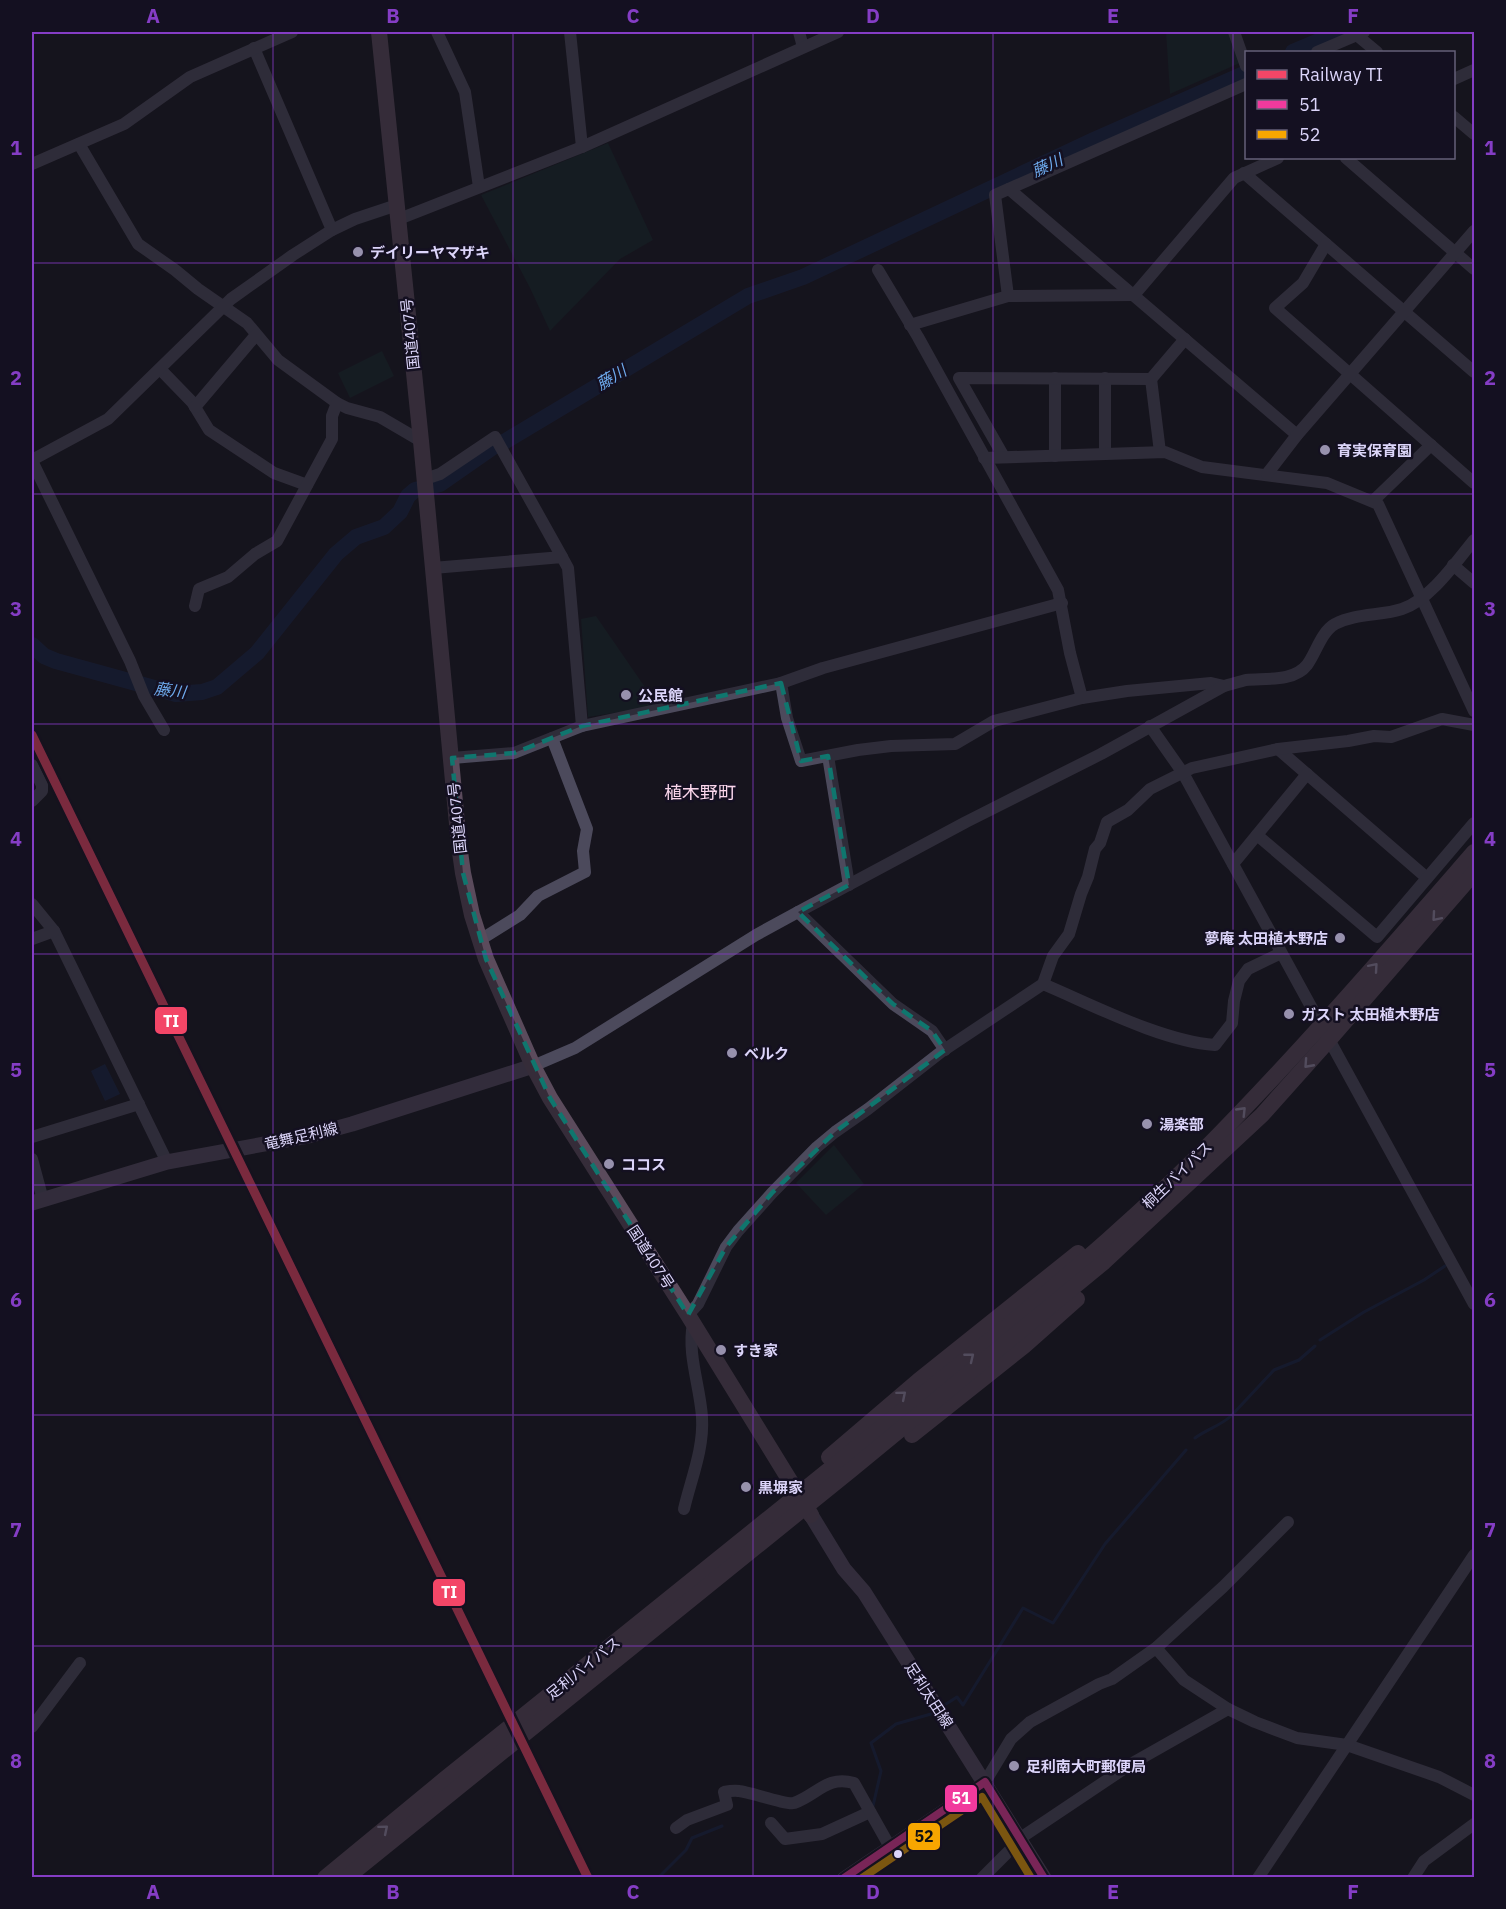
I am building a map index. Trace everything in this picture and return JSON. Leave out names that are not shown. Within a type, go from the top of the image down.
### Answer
[{"type":"highway","name":"国道407号","points":[[379,32],[463,873],[472,915],[486,959],[533,1066],[550,1098],[811,1515]]},
{"type":"highway","name":"桐生バイパス","points":[[847,1465],[1104,1262],[1262,1115],[1474,852]]},
{"type":"highway","name":"桐生バイパス","points":[[847,1465],[1096,1252],[1201,1153],[1325,1034],[1474,873]]},
{"type":"highway","points":[[445,1779],[464,1752],[793,1487],[1157,1185],[1201,1153]]},
{"type":"highway","points":[[430,1809],[483,1777],[553,1724],[1024,1346],[1168,1215],[1196,1178]]},
{"type":"highway","name":"足利バイパス","points":[[344,1873],[445,1779],[847,1465]]},
{"type":"highway","name":"足利バイパス","points":[[325,1878],[344,1873],[430,1809],[847,1465]]},
{"type":"main road","name":"竜舞足利線","points":[[37,1202],[167,1162],[311,1136],[533,1066]]},
{"type":"main road","name":"足利太田線","points":[[811,1515],[844,1569],[864,1592],[1044,1878]]},
{"type":"street","points":[[32,164],[124,124],[190,77],[292,32]]},
{"type":"street","points":[[437,32],[465,92],[479,187]]},
{"type":"street","points":[[570,32],[582,147]]},
{"type":"street","points":[[799,32],[803,47]]},
{"type":"street","points":[[164,730],[144,696],[130,662],[32,460],[108,419],[231,299],[332,230],[355,219],[398,212],[479,187],[582,147],[838,32]]},
{"type":"street","points":[[1234,32],[1245,63]]},
{"type":"street","points":[[1319,51],[1358,33],[1376,51]]},
{"type":"street","points":[[254,48],[332,230]]},
{"type":"street","points":[[1455,79],[1474,70]]},
{"type":"street","points":[[1008,296],[995,195],[1245,84]]},
{"type":"street","points":[[1455,118],[1474,134]]},
{"type":"street","points":[[79,144],[138,244],[246,323],[278,360],[337,403],[380,417],[421,441]]},
{"type":"street","points":[[910,326],[1008,296],[1134,295],[1234,178],[1276,159]]},
{"type":"street","points":[[1347,159],[1474,269]]},
{"type":"street","points":[[1244,173],[1474,372]]},
{"type":"street","points":[[1009,189],[1298,435]]},
{"type":"street","points":[[1266,474],[1474,231]]},
{"type":"street","points":[[1326,244],[1303,283],[1275,308],[1474,483]]},
{"type":"street","points":[[878,270],[1058,590],[1070,653],[1082,698]]},
{"type":"street","points":[[195,406],[256,335]]},
{"type":"street","points":[[1160,452],[1151,379],[1185,339]]},
{"type":"street","points":[[160,369],[195,406],[206,426],[219,437],[274,473],[307,486]]},
{"type":"street","points":[[1004,457],[959,378],[1151,379]]},
{"type":"street","points":[[1054,456],[1055,378]]},
{"type":"street","points":[[1105,378],[1105,454]]},
{"type":"street","points":[[195,606],[199,589],[228,577],[255,554],[277,541],[332,439],[332,416],[337,403]]},
{"type":"street","points":[[425,479],[440,474],[495,437],[568,568],[582,726]]},
{"type":"street","points":[[1372,501],[1431,445]]},
{"type":"street","points":[[984,458],[1165,452],[1202,467],[1327,483],[1378,504],[1474,711]]},
{"type":"street","points":[[533,1066],[575,1048],[756,935],[966,822],[1101,754],[1224,686],[1297,673],[1306,667],[1325,634],[1334,625],[1350,619],[1403,609],[1423,598],[1474,540]]},
{"type":"street","points":[[433,568],[562,557]]},
{"type":"street","points":[[1453,565],[1474,583]]},
{"type":"street","points":[[452,758],[514,753],[582,726],[781,683],[823,668],[1062,603]]},
{"type":"street","points":[[781,683],[787,718],[801,761],[891,746],[955,744],[994,720],[1082,698],[1211,683],[1224,686]]},
{"type":"street","points":[[684,1509],[698,1461],[702,1435],[702,1416],[690,1337],[691,1320],[726,1247],[772,1193],[835,1132],[945,1050],[1043,984],[1053,956],[1069,934],[1095,849],[1100,843],[1107,822],[1128,810],[1150,789],[1192,768],[1278,749],[1374,736],[1391,737],[1442,719],[1474,725]]},
{"type":"street","points":[[1150,726],[1183,773],[1474,1304]]},
{"type":"street","points":[[480,939],[520,915],[538,896],[585,872],[583,851],[586,829],[552,738]]},
{"type":"street","points":[[1278,749],[1427,878]]},
{"type":"street","points":[[828,756],[849,885]]},
{"type":"street","points":[[32,765],[42,785],[42,790],[32,801]]},
{"type":"street","points":[[1233,864],[1307,774]]},
{"type":"street","points":[[1257,835],[1377,937],[1474,823]]},
{"type":"street","points":[[32,904],[54,931],[167,1162]]},
{"type":"street","points":[[798,912],[893,1004],[932,1031],[945,1050]]},
{"type":"street","points":[[32,939],[54,931]]},
{"type":"street","points":[[1043,984],[1132,1022],[1184,1040],[1215,1045],[1232,1023],[1239,981],[1248,969],[1281,953]]},
{"type":"street","points":[[32,1137],[139,1104]]},
{"type":"street","points":[[32,1160],[37,1202]]},
{"type":"street","points":[[843,1878],[985,1782],[1011,1739],[1030,1722],[1112,1678],[1156,1648],[1223,1587],[1288,1522]]},
{"type":"street","points":[[1258,1878],[1474,1555]]},
{"type":"street","points":[[1156,1648],[1184,1680],[1228,1709],[1255,1722],[1297,1738],[1347,1745],[1439,1778],[1474,1795]]},
{"type":"street","points":[[32,1727],[80,1663]]},
{"type":"street","points":[[982,1878],[1019,1839],[1131,1764],[1228,1709]]},
{"type":"street","points":[[676,1828],[687,1820],[727,1805],[724,1792],[736,1790],[791,1804],[813,1794],[828,1783],[843,1780],[854,1783],[890,1846]]},
{"type":"street","points":[[771,1823],[785,1839],[822,1834],[870,1812]]},
{"type":"street","points":[[1413,1878],[1424,1861],[1474,1824]]},
{"type":"highlighted area","points":[[781,683],[801,761],[828,756],[849,885],[798,912],[893,1004],[932,1031],[945,1050],[835,1132],[772,1193],[726,1247],[688,1315],[550,1098],[486,959],[463,873],[452,758],[514,753],[582,726]]},
{"type":"shaded area","points":[[1166,32],[1232,32],[1242,62],[1170,94]]},
{"type":"shaded area","points":[[608,143],[653,240],[620,259],[550,331],[481,195]]},
{"type":"shaded area","points":[[382,351],[394,376],[350,398],[338,373]]},
{"type":"shaded area","points":[[596,616],[658,706],[588,717],[581,619]]},
{"type":"shaded area","points":[[834,1145],[864,1184],[826,1215],[796,1183]]},
{"type":"water","points":[[105,1064],[120,1094],[105,1101],[91,1071]]},
{"type":"waterway","name":"藤川","points":[[1295,51],[1336,34]]},
{"type":"waterway","name":"藤川","points":[[32,645],[44,656],[56,661],[176,694],[202,692],[217,687],[257,653],[336,554],[356,537],[384,527],[400,512],[408,496],[415,490],[440,484],[496,445],[748,296],[803,277],[1096,139],[1245,73]]},
{"type":"waterway","points":[[1320,1340],[1445,1266]]},
{"type":"waterway","points":[[1195,1438],[1231,1416],[1274,1370],[1299,1360],[1315,1346]]},
{"type":"waterway","points":[[946,1704],[957,1697],[963,1705],[1023,1608],[1053,1623],[1105,1544],[1186,1450]]},
{"type":"waterway","points":[[873,1806],[881,1771],[871,1743],[896,1724],[931,1714]]},
{"type":"waterway","points":[[658,1878],[686,1850],[692,1838],[722,1826]]},
{"type":"rail line","name":"TI","points":[[32,735],[588,1878]]},
{"type":"transit line","name":"51","points":[[844,1878],[985,1782],[1044,1878]]},
{"type":"transit line","name":"52","points":[[862,1878],[982,1797],[1031,1878]]},
{"type":"place","name":"デイリーヤマザキ","points":[[358,252]]},
{"type":"place","name":"育実保育園","points":[[1325,450]]},
{"type":"place","name":"公民館","points":[[626,695]]},
{"type":"place","name":"夢庵 太田植木野店","points":[[1340,938]]},
{"type":"place","name":"ガスト 太田植木野店","points":[[1289,1014]]},
{"type":"place","name":"ベルク","points":[[732,1053]]},
{"type":"place","name":"湯楽部","points":[[1147,1124]]},
{"type":"place","name":"ココス","points":[[609,1164]]},
{"type":"place","name":"すき家","points":[[721,1350]]},
{"type":"place","name":"黒塀家","points":[[746,1487]]},
{"type":"place","name":"足利南大町郵便局","points":[[1014,1766]]},
{"type":"district","name":"植木野町","points":[[700,792]]}]
